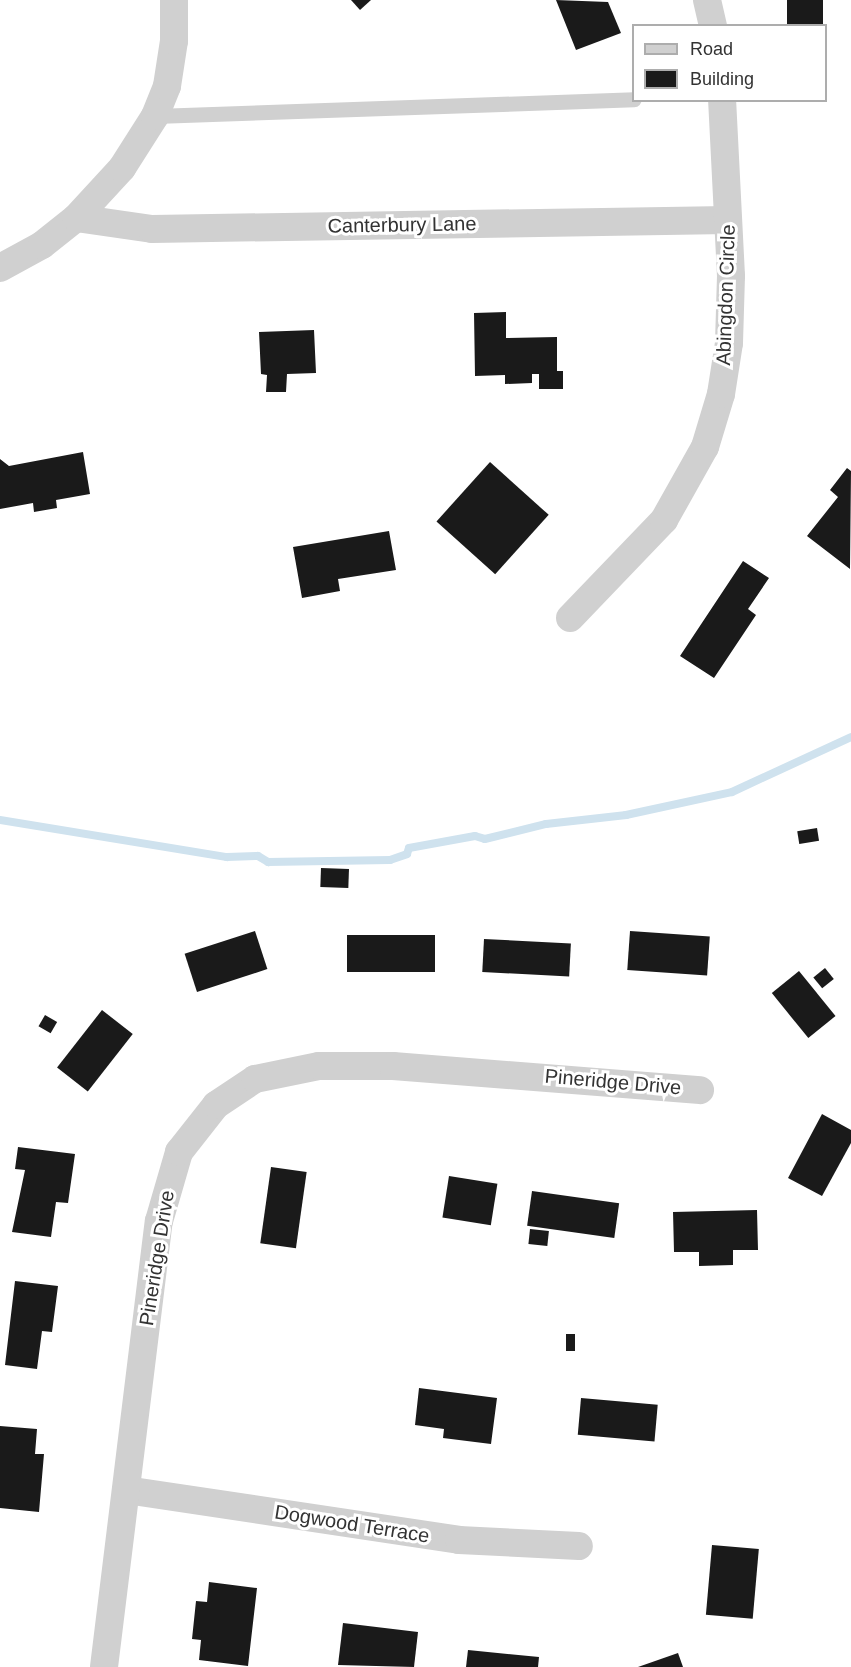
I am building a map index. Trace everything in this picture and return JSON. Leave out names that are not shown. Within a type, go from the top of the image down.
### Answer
[{"type":"street","points":[[0,268],[42,245],[76,218],[122,168],[155,116],[167,86],[172,52],[174,0]]},
{"type":"street","points":[[707,0],[713,24]]},
{"type":"street","name":"Abingdon Circle","points":[[570,618],[647,542],[694,472],[705,447],[721,394],[729,343],[728,220],[722,102]]},
{"type":"street","name":"Canterbury Lane","points":[[76,218],[152,229],[728,220]]},
{"type":"street","name":"Pineridge Drive","points":[[104,1667],[166,1186],[179,1152],[196,1126],[238,1088],[283,1071],[393,1066],[700,1090]]},
{"type":"street","name":"Dogwood Terrace","points":[[126,1490],[459,1540],[579,1546]]},
{"type":"lane","points":[[155,116],[632,99]]},
{"type":"building","points":[[351,0],[371,0],[360,10]]},
{"type":"building","points":[[556,0],[608,2],[621,33],[576,50]]},
{"type":"building","points":[[787,0],[823,0],[823,24],[787,24]]},
{"type":"building","points":[[506,312],[506,338],[557,337],[557,371],[563,371],[563,389],[539,389],[539,374],[532,374],[532,383],[505,384],[505,375],[475,376],[474,313]]},
{"type":"building","points":[[314,330],[316,373],[287,374],[286,392],[266,392],[267,375],[261,374],[259,332]]},
{"type":"building","points":[[83,452],[90,494],[56,500],[57,508],[34,512],[33,503],[0,509],[0,459],[9,466]]},
{"type":"building","points":[[490,462],[549,515],[495,574],[436,521]]},
{"type":"building","points":[[847,468],[851,471],[850,569],[807,536],[838,497],[830,490]]},
{"type":"building","points":[[389,531],[396,570],[338,579],[340,591],[302,598],[293,547]]},
{"type":"building","points":[[743,561],[769,578],[748,609],[756,615],[714,678],[680,656]]},
{"type":"building","points":[[817,828],[819,841],[799,844],[797,831]]},
{"type":"building","points":[[321,868],[349,869],[348,888],[320,887]]},
{"type":"building","points":[[255,931],[267,969],[197,992],[185,954]]},
{"type":"building","points":[[630,931],[710,937],[707,975],[627,970]]},
{"type":"building","points":[[347,935],[435,935],[435,972],[347,972]]},
{"type":"building","points":[[484,939],[571,944],[569,977],[482,972]]},
{"type":"building","points":[[825,968],[834,979],[822,988],[813,977]]},
{"type":"building","points":[[799,971],[836,1016],[808,1038],[772,993]]},
{"type":"building","points":[[102,1010],[133,1034],[88,1092],[57,1068]]},
{"type":"building","points":[[45,1015],[57,1022],[51,1033],[39,1026]]},
{"type":"building","points":[[822,1114],[851,1130],[851,1143],[822,1196],[788,1178]]},
{"type":"building","points":[[18,1147],[75,1154],[68,1203],[56,1202],[51,1237],[12,1232],[25,1170],[15,1169]]},
{"type":"building","points":[[271,1167],[307,1172],[296,1248],[260,1243]]},
{"type":"building","points":[[449,1176],[497,1184],[491,1225],[442,1217]]},
{"type":"building","points":[[532,1191],[619,1203],[614,1238],[527,1226]]},
{"type":"building","points":[[757,1210],[758,1250],[733,1250],[733,1265],[699,1266],[699,1252],[674,1252],[673,1212]]},
{"type":"building","points":[[530,1229],[549,1231],[547,1246],[528,1244]]},
{"type":"building","points":[[15,1281],[58,1286],[52,1332],[42,1331],[37,1369],[5,1365]]},
{"type":"building","points":[[566,1334],[575,1334],[575,1351],[566,1351]]},
{"type":"building","points":[[419,1388],[497,1398],[491,1444],[443,1438],[444,1429],[415,1425]]},
{"type":"building","points":[[581,1398],[658,1405],[654,1442],[578,1435]]},
{"type":"building","points":[[0,1426],[37,1429],[35,1454],[44,1454],[39,1512],[0,1508]]},
{"type":"building","points":[[712,1545],[759,1549],[753,1619],[706,1615]]},
{"type":"building","points":[[209,1582],[257,1588],[248,1666],[199,1660],[201,1640],[192,1639],[196,1601],[207,1602]]},
{"type":"building","points":[[343,1623],[418,1632],[414,1667],[338,1665]]},
{"type":"building","points":[[468,1650],[539,1657],[538,1667],[466,1667]]},
{"type":"building","points":[[678,1653],[683,1667],[638,1667]]},
{"type":"waterway","points":[[0,820],[227,857],[258,856],[268,862],[390,860],[407,854],[409,848],[475,836],[485,839],[546,824],[626,815],[732,792],[851,737]]}]
